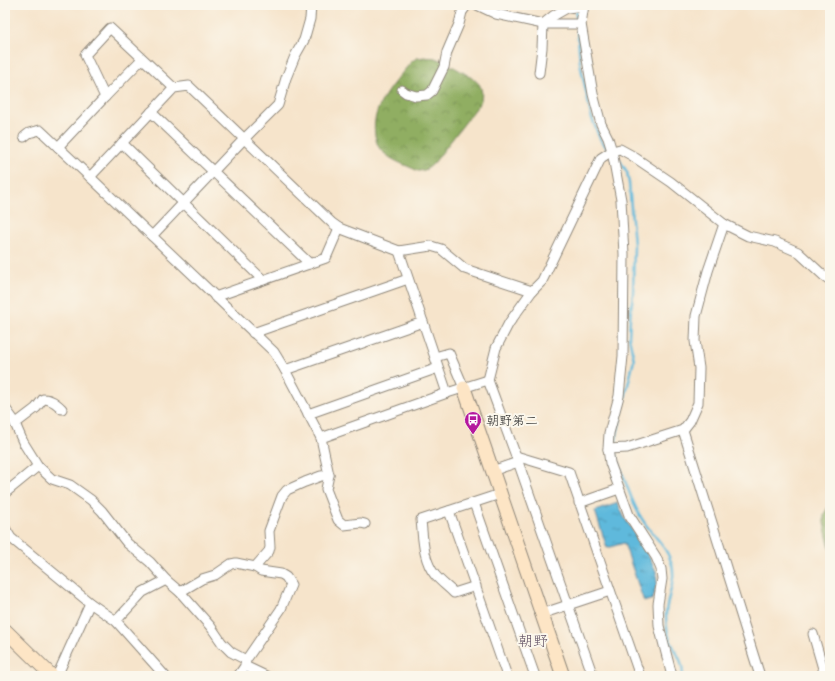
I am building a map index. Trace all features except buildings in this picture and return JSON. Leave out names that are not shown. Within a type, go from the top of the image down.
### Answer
[{"type":"street","points":[[152,236],[278,105],[286,78],[304,40],[310,19],[311,5]]},
{"type":"street","points":[[402,90],[416,96],[426,95],[432,91],[444,67],[447,52],[459,24],[462,12],[467,5]]},
{"type":"street","points":[[477,5],[489,8],[496,14],[543,24],[582,24]]},
{"type":"street","points":[[538,73],[542,48],[543,24],[567,8],[584,5],[582,24],[593,94],[601,124],[608,138],[612,151],[621,200],[624,254],[623,356],[619,396],[609,433],[608,449],[610,463],[629,515],[656,557],[661,569],[662,579],[658,604],[659,626],[672,676]]},
{"type":"street","points":[[105,97],[85,55],[110,28],[174,88]]},
{"type":"street","points":[[58,147],[142,59]]},
{"type":"street","points":[[90,177],[174,88],[189,86],[339,228],[399,251],[431,246],[442,249],[465,269],[532,291]]},
{"type":"street","points":[[151,112],[310,264]]},
{"type":"street","points":[[24,137],[29,133],[40,130],[274,352],[285,370],[320,438],[329,475],[326,489],[338,520],[344,525],[360,523],[365,524]]},
{"type":"street","points":[[122,143],[263,280]]},
{"type":"street","points":[[593,676],[488,380],[496,348],[509,323],[532,291],[542,282],[601,158],[612,151],[620,149],[671,182],[724,224],[748,236],[775,242],[798,252],[830,280]]},
{"type":"street","points":[[608,449],[627,448],[683,430],[690,421],[698,403],[699,368],[695,341],[696,316],[708,271],[724,224]]},
{"type":"street","points":[[215,297],[326,258],[339,228]]},
{"type":"street","points":[[399,251],[447,393]]},
{"type":"street","points":[[254,333],[408,279]]},
{"type":"street","points":[[285,370],[423,322]]},
{"type":"street","points":[[435,357],[449,353],[464,388],[563,676]]},
{"type":"street","points":[[308,414],[438,368]]},
{"type":"street","points":[[320,438],[488,380]]},
{"type":"street","points":[[15,424],[36,408],[43,399],[56,402],[62,409]]},
{"type":"street","points":[[5,408],[38,466],[52,479],[70,485],[91,500],[102,511],[126,544],[150,562],[166,580],[180,592],[211,627],[222,643],[245,663],[266,676]]},
{"type":"street","points":[[683,430],[760,676]]},
{"type":"street","points":[[492,471],[517,459],[569,472],[640,676]]},
{"type":"street","points":[[5,492],[38,466]]},
{"type":"street","points":[[255,567],[270,547],[269,531],[282,496],[287,490],[321,476],[329,475]]},
{"type":"street","points":[[579,503],[620,489]]},
{"type":"street","points":[[476,586],[454,593],[435,575],[429,565],[424,548],[421,520],[500,494]]},
{"type":"street","points":[[474,503],[533,676]]},
{"type":"street","points":[[449,511],[507,676]]},
{"type":"street","points":[[5,528],[11,538],[90,603],[116,621],[165,676]]},
{"type":"street","points":[[180,592],[202,579],[215,575],[230,564],[236,563],[255,567],[261,572],[281,574],[286,577],[291,585],[281,609],[238,676]]},
{"type":"street","points":[[116,621],[143,592],[166,580]]},
{"type":"street","points":[[542,614],[610,590]]},
{"type":"street","points":[[57,676],[90,603]]},
{"type":"street","points":[[5,630],[52,676]]},
{"type":"street","points":[[814,634],[824,676]]},
{"type":"green space","points":[[425,57],[439,59],[476,81],[482,91],[482,96],[480,103],[434,163],[427,169],[418,171],[395,160],[381,150],[376,140],[374,124],[376,114],[385,95],[412,61],[417,58]]},
{"type":"green space","points":[[830,504],[830,550],[824,523],[824,514]]},
{"type":"water","points":[[618,503],[624,517],[648,555],[656,571],[657,582],[653,599],[644,602],[624,543],[607,548],[595,511]]},
{"type":"waterway","points":[[576,9],[580,63],[591,116],[600,139],[608,149]]},
{"type":"waterway","points":[[616,446],[622,410],[634,360],[629,337],[633,294],[634,245],[629,183],[627,172],[617,158]]},
{"type":"waterway","points":[[616,451],[619,464],[635,506],[644,522],[665,549],[670,559],[673,580],[667,608],[666,622],[670,639],[681,662],[683,676]]},
{"type":"place","name":"朝野第二","points":[[473,435]]},
{"type":"district","name":"朝野","points":[[533,641]]}]
